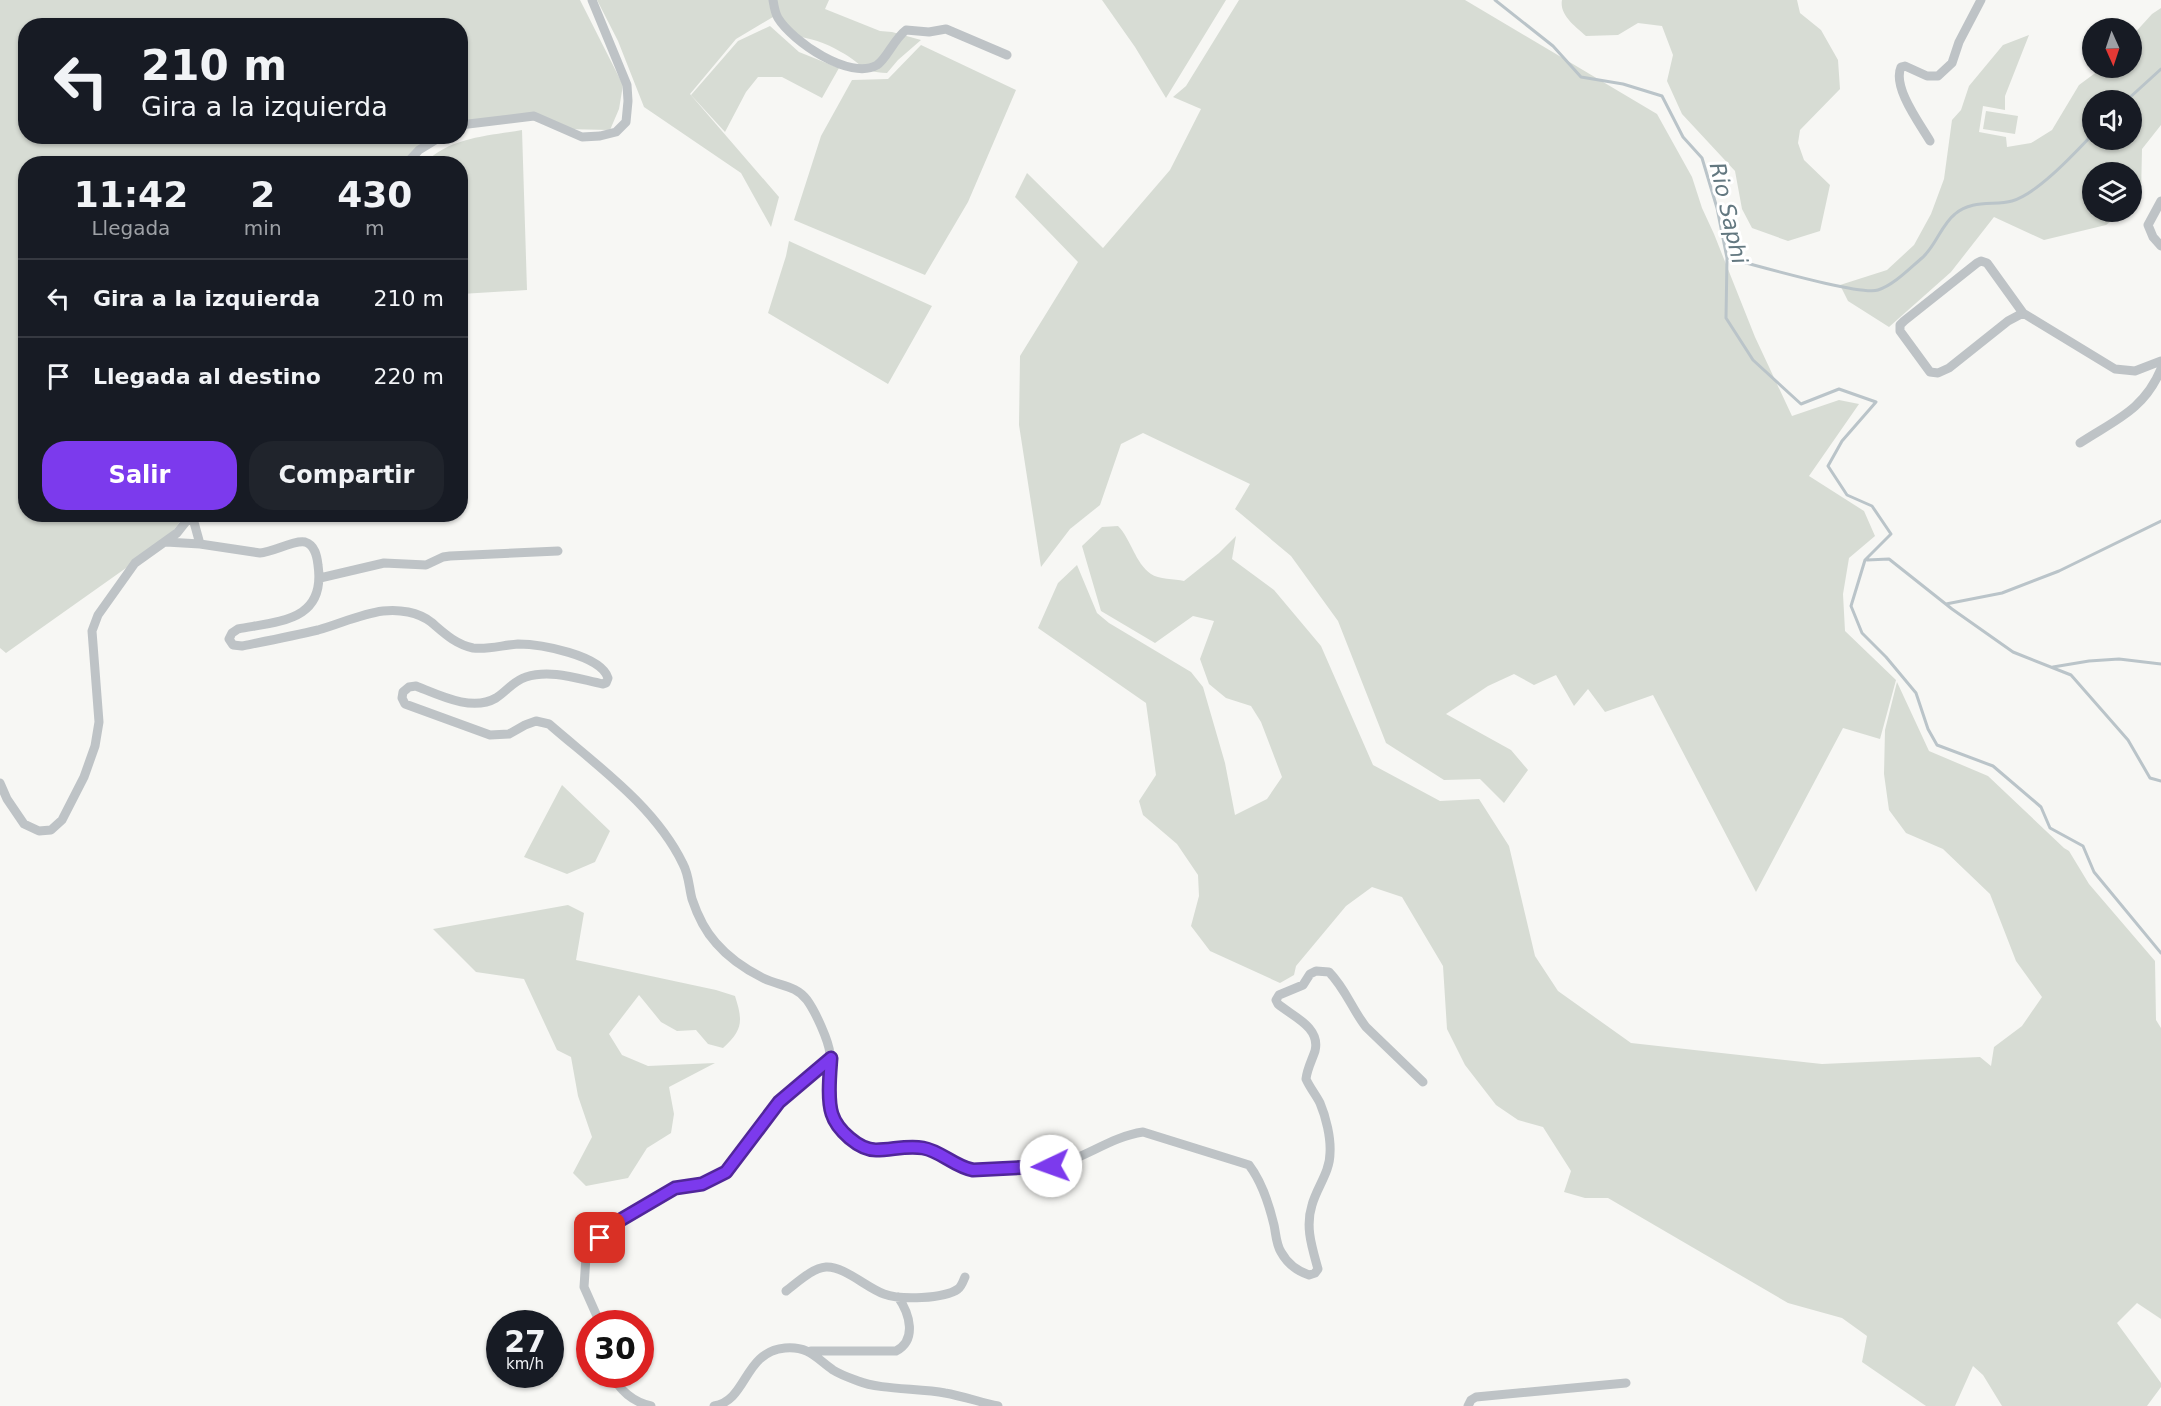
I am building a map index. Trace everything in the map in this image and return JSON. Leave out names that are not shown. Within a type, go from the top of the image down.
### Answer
[{"type":"street","points":[[468,124],[534,116],[582,137],[616,132],[626,122],[627,85],[592,0]]},
{"type":"street","points":[[773,0],[776,16],[805,46],[842,64],[863,70],[878,65],[897,37],[906,30],[928,32],[946,29],[1006,55]]},
{"type":"street","points":[[1930,141],[1905,97],[1900,84],[1899,72],[1901,67],[1905,66],[1927,76],[1938,76],[1952,63],[1959,42],[1980,0]]},
{"type":"street","points":[[413,156],[429,144]]},
{"type":"street","points":[[2161,201],[2148,225],[2153,237],[2161,246]]},
{"type":"street","points":[[2022,313],[2008,321],[1949,368],[1938,373],[1930,372],[1900,331],[1900,326],[1904,321],[1981,261],[1987,263],[2022,313],[2115,369],[2135,371],[2161,361]]},
{"type":"street","points":[[2080,443],[2137,406],[2153,387],[2161,369]]},
{"type":"street","points":[[0,783],[4,796],[24,824],[39,831],[51,830],[62,820],[84,777],[95,746],[99,722],[92,631],[98,615],[135,563],[166,542],[186,522]]},
{"type":"street","points":[[194,522],[200,544]]},
{"type":"street","points":[[166,542],[200,544],[260,553],[295,543],[304,542],[313,547],[317,556],[320,578],[316,598],[309,608],[286,620],[238,629],[229,639],[233,645],[242,646],[319,629],[357,616],[384,611],[402,611],[429,621],[457,642],[473,648],[522,644],[549,648],[589,659],[601,666],[608,678],[603,684],[569,676],[543,675],[527,677],[514,682],[493,700],[481,703],[458,701],[416,686],[409,687],[403,692],[402,698],[405,704],[490,735],[509,734],[536,722],[549,724],[639,803],[666,837],[684,866],[693,900],[702,921],[716,943],[745,967],[765,979],[797,990],[807,1001],[828,1041],[831,1058],[832,1116],[853,1142],[865,1148],[875,1150],[922,1148],[931,1150],[961,1168],[973,1170],[1051,1166],[1067,1162],[1127,1134],[1143,1132],[1249,1164],[1259,1180],[1267,1201],[1279,1250],[1292,1265],[1309,1275],[1318,1269],[1309,1235],[1312,1204],[1329,1164],[1331,1151],[1320,1104],[1306,1079],[1316,1046],[1315,1038],[1302,1020],[1278,1004],[1276,1000],[1279,995],[1304,986],[1310,974],[1316,971],[1329,972],[1348,997],[1366,1027],[1423,1082]]},
{"type":"street","points":[[320,578],[384,563],[426,566],[443,557],[558,551]]},
{"type":"street","points":[[594,1310],[584,1287],[586,1257],[600,1238],[617,1222],[675,1188],[702,1184],[726,1172],[779,1102],[831,1058]]},
{"type":"street","points":[[786,1291],[814,1270],[829,1267],[885,1294],[898,1297],[949,1293],[958,1289],[965,1277]]},
{"type":"street","points":[[714,1406],[734,1396],[750,1370],[762,1356],[785,1348],[811,1351],[896,1351],[903,1347],[909,1337],[909,1328],[907,1313],[898,1297]]},
{"type":"street","points":[[811,1351],[834,1371],[861,1383],[945,1393],[998,1406]]},
{"type":"street","points":[[1468,1406],[1476,1397],[1626,1383]]},
{"type":"street","points":[[621,1388],[624,1393],[641,1404],[651,1406]]},
{"type":"shaded area","points":[[0,0],[580,0],[623,85],[619,109],[610,130],[563,129],[518,116],[468,123],[468,18],[18,18],[18,144],[431,144],[414,156],[18,156],[18,522],[180,522],[167,539],[6,653],[0,648]]},
{"type":"shaded area","points":[[597,0],[829,0],[825,9],[880,31],[921,40],[887,73],[871,71],[823,43],[792,36],[773,17],[736,39],[690,94],[779,197],[771,227],[741,173],[644,107],[618,41]]},
{"type":"shaded area","points":[[1102,0],[1226,0],[1166,98],[1135,47]]},
{"type":"shaded area","points":[[1239,0],[1465,0],[1657,114],[1692,177],[1702,208],[1755,337],[1792,416],[1839,400],[1859,404],[1809,476],[1864,511],[1875,536],[1849,558],[1843,594],[1845,631],[1896,680],[1880,739],[1843,728],[1756,892],[1653,695],[1605,712],[1588,689],[1574,706],[1556,675],[1534,685],[1514,674],[1488,686],[1446,714],[1511,750],[1528,770],[1504,803],[1480,779],[1444,780],[1386,743],[1338,621],[1291,556],[1235,509],[1250,484],[1143,433],[1121,444],[1100,505],[1070,529],[1041,567],[1019,425],[1020,356],[1078,262],[1015,197],[1027,173],[1103,248],[1170,170],[1201,109],[1173,97],[1186,86]]},
{"type":"shaded area","points":[[1562,0],[1797,0],[1800,13],[1821,30],[1838,60],[1840,89],[1800,130],[1798,143],[1804,160],[1830,185],[1820,231],[1788,241],[1752,228],[1742,209],[1735,171],[1682,114],[1667,81],[1673,55],[1662,26],[1638,23],[1618,35],[1586,36],[1566,16]]},
{"type":"shaded area","points":[[2161,8],[2161,125],[2142,149],[2142,90],[2082,90],[2082,150],[2142,150],[2142,162],[2082,162],[2082,222],[2110,222],[2106,225],[2044,240],[1994,217],[1951,272],[1889,327],[1848,301],[1840,285],[1887,270],[1914,245],[1931,214],[1944,179],[1952,120],[1961,110],[1969,86],[2003,45],[2029,35],[2005,96],[2005,110],[1983,106],[1979,132],[2006,137],[2007,147],[2031,143],[2052,130],[2079,85],[2088,78],[2142,78],[2142,25]]},
{"type":"shaded area","points":[[770,26],[799,52],[839,68],[822,98],[782,77],[758,77],[746,92],[725,132],[691,95],[738,41]]},
{"type":"shaded area","points":[[921,45],[1016,90],[968,202],[925,275],[794,220],[821,136],[852,80],[888,79]]},
{"type":"shaded area","points":[[1986,111],[2018,116],[2015,134],[1983,129]]},
{"type":"shaded area","points":[[522,130],[527,290],[468,294],[468,156],[433,156],[455,144],[468,144],[468,140]]},
{"type":"shaded area","points":[[789,241],[932,306],[888,384],[768,313]]},
{"type":"shaded area","points":[[1118,526],[1141,564],[1151,574],[1184,581],[1236,536],[1232,559],[1274,590],[1321,646],[1373,765],[1440,801],[1479,799],[1509,846],[1535,956],[1558,991],[1631,1043],[1822,1064],[1980,1057],[1991,1066],[1994,1047],[2022,1026],[2042,997],[2016,961],[1990,894],[1943,849],[1906,833],[1889,810],[1884,774],[1885,730],[1897,682],[1929,751],[1988,776],[2069,851],[2089,884],[2155,961],[2156,1020],[2161,1028],[2161,1319],[2137,1303],[2117,1323],[2161,1383],[2161,1387],[2147,1406],[2002,1406],[1983,1375],[1973,1366],[1955,1406],[1926,1406],[1862,1362],[1867,1336],[1842,1318],[1788,1303],[1608,1198],[1585,1198],[1564,1192],[1571,1171],[1543,1127],[1518,1120],[1496,1105],[1465,1065],[1447,1029],[1443,966],[1402,897],[1372,887],[1346,906],[1296,966],[1294,975],[1280,983],[1210,951],[1191,926],[1199,896],[1198,875],[1177,844],[1143,815],[1139,801],[1156,775],[1146,703],[1038,628],[1058,583],[1077,565],[1097,613],[1109,623],[1191,672],[1203,687],[1225,763],[1235,815],[1267,799],[1282,777],[1261,722],[1251,706],[1226,698],[1209,684],[1200,659],[1214,621],[1193,616],[1155,643],[1101,611],[1082,546],[1102,527]]},
{"type":"shaded area","points":[[562,785],[610,831],[595,862],[567,874],[524,857]]},
{"type":"shaded area","points":[[568,905],[584,913],[576,960],[735,996],[740,1019],[738,1030],[723,1048],[708,1044],[696,1030],[677,1031],[661,1022],[639,995],[609,1034],[622,1055],[648,1066],[715,1063],[669,1087],[674,1114],[671,1133],[647,1148],[628,1178],[586,1186],[573,1173],[592,1137],[578,1096],[571,1057],[557,1050],[524,979],[476,972],[433,929]]},
{"type":"waterway","name":"Rio Saphi","points":[[1495,0],[1553,46],[1581,77],[1623,84],[1662,96],[1683,137],[1702,158],[1717,208],[1727,258],[1726,318],[1753,360],[1801,404],[1839,389],[1876,402],[1842,441],[1828,466],[1847,495],[1872,506],[1891,534],[1865,560],[1851,606],[1862,633],[1916,693],[1928,729],[1937,745],[1993,766],[2041,807],[2050,828],[2083,846],[2094,872],[2161,953]]},
{"type":"waterway","points":[[2138,90],[2161,69]]},
{"type":"waterway","points":[[1727,258],[1829,284],[1867,291],[1878,290],[1896,280],[1922,258],[1950,219],[1962,209],[1969,206],[2012,201],[2022,197],[2044,182],[2082,145]]},
{"type":"waterway","points":[[1946,604],[2002,593],[2059,571],[2161,521]]},
{"type":"waterway","points":[[1867,560],[1889,559],[1952,609],[2013,652],[2071,675],[2128,740],[2150,778],[2161,781]]},
{"type":"waterway","points":[[2053,667],[2119,659],[2161,664]]},
{"type":"route","points":[[600,1238],[617,1222],[675,1188],[702,1184],[726,1172],[779,1102],[801,1081],[831,1058],[832,1116],[853,1142],[860,1146],[875,1150],[922,1148],[931,1150],[961,1168],[973,1170],[1051,1166]]}]
